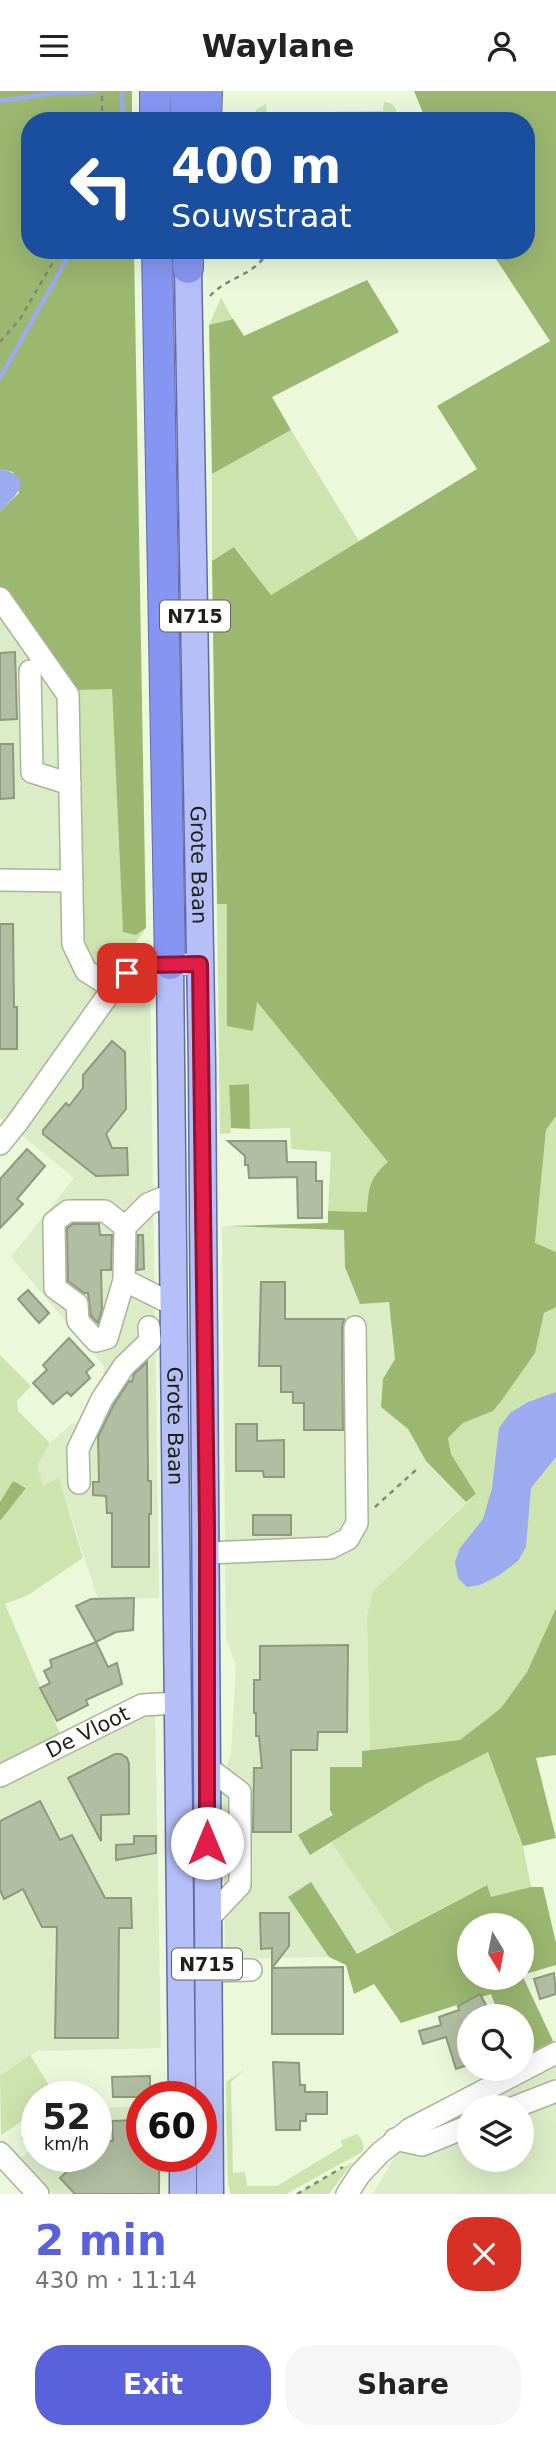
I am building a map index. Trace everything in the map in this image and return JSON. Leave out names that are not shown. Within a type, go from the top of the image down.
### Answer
[{"type":"highway","points":[[155,91],[155,112]]},
{"type":"highway","points":[[185,91],[186,112]]},
{"type":"highway","points":[[206,91],[206,112]]},
{"type":"highway","name":"Grote Baan","points":[[157,259],[170,964]]},
{"type":"main road","name":"Grote Baan","points":[[188,259],[207,1553],[210,2194]]},
{"type":"main road","name":"Grote Baan","points":[[170,964],[182,2081]]},
{"type":"main road","points":[[183,2172],[183,2194]]},
{"type":"street","points":[[157,259],[188,259]]},
{"type":"street","points":[[0,598],[68,695],[74,944],[86,971],[113,988]]},
{"type":"street","points":[[30,671],[32,772],[70,784]]},
{"type":"street","points":[[0,880],[72,881]]},
{"type":"street","points":[[0,1144],[113,988],[127,973],[149,965],[200,964]]},
{"type":"street","points":[[125,1227],[105,1211],[68,1211],[54,1222],[55,1288],[77,1304],[78,1321],[96,1341],[107,1338],[124,1280],[125,1227],[148,1204],[172,1194]]},
{"type":"street","points":[[79,1483],[78,1449],[111,1383],[150,1341],[143,1333],[174,1309],[164,1300],[124,1280]]},
{"type":"street","points":[[207,1553],[330,1548],[348,1539],[357,1523],[355,1327]]},
{"type":"street","name":"De Vloot","points":[[0,1776],[142,1705],[178,1703]]},
{"type":"street","points":[[207,1971],[251,1970]]},
{"type":"street","points":[[346,2194],[360,2174],[410,2129],[556,2053]]},
{"type":"street","points":[[534,2100],[556,2091]]},
{"type":"street","points":[[388,2146],[422,2145],[457,2131]]},
{"type":"street","points":[[362,2194],[388,2146]]},
{"type":"street","points":[[0,2153],[37,2194]]},
{"type":"path","points":[[102,91],[102,112]]},
{"type":"path","points":[[0,342],[20,319],[55,259]]},
{"type":"path","points":[[357,1523],[417,1469]]},
{"type":"shaded area","points":[[384,102],[391,104],[396,112],[325,112],[383,111]]},
{"type":"shaded area","points":[[266,104],[267,112],[256,112],[256,109]]},
{"type":"shaded area","points":[[221,298],[233,319],[209,325]]},
{"type":"shaded area","points":[[291,430],[359,541],[271,595],[235,547],[212,561],[212,474]]},
{"type":"shaded area","points":[[0,596],[77,690],[109,963],[125,958],[4,1121],[0,1118]]},
{"type":"shaded area","points":[[112,688],[123,931],[136,935],[146,928],[125,958],[109,963],[89,952],[82,928],[77,690]]},
{"type":"shaded area","points":[[217,904],[227,904],[227,1026],[256,1001],[389,1162],[378,1172],[371,1184],[367,1212],[328,1211],[331,1152],[291,1149],[290,1128],[250,1129],[248,1084],[229,1085],[231,1133],[220,1134]]},
{"type":"shaded area","points":[[150,982],[159,1598],[98,1599],[59,1479],[42,1485],[37,1466],[50,1443],[71,1424],[83,1423],[103,1383],[104,1366],[11,1257],[74,1178],[19,1133],[126,988]]},
{"type":"shaded area","points":[[556,1116],[556,1252],[535,1244],[546,1130]]},
{"type":"shaded area","points":[[222,1227],[344,1229],[345,1267],[389,1302],[395,1359],[383,1379],[381,1407],[408,1429],[426,1461],[466,1502],[373,1591],[367,1615],[370,1750],[362,1751],[362,1767],[330,1767],[333,1815],[310,1855],[331,1842],[394,1934],[357,1954],[288,1897],[329,1957],[225,1959],[223,1775],[231,1754],[236,1664],[226,1639]]},
{"type":"shaded area","points":[[556,1307],[556,1608],[527,1672],[501,1708],[460,1740],[370,1750],[367,1615],[373,1591],[476,1494],[451,1454],[448,1438],[463,1423],[493,1411],[535,1353],[544,1313]]},
{"type":"shaded area","points":[[0,1355],[31,1386],[17,1401],[18,1411],[50,1443],[37,1466],[43,1485],[59,1478],[83,1558],[28,1595],[5,1604],[61,1736],[0,1767],[0,1521],[26,1487],[13,1482],[0,1502]]},
{"type":"shaded area","points":[[142,1712],[155,1714],[161,2048],[37,2051],[0,2076],[0,1784]]},
{"type":"shaded area","points":[[489,1751],[523,1846],[531,1887],[491,1898],[486,1885],[394,1934],[331,1842],[424,1785]]},
{"type":"shaded area","points":[[30,2055],[46,2081],[21,2081],[21,2122],[1,2135],[0,2076]]},
{"type":"shaded area","points":[[556,2067],[556,2194],[373,2194],[398,2151],[457,2119],[457,2172],[534,2172],[534,2095],[502,2095],[534,2081],[534,2078]]},
{"type":"shaded area","points":[[245,2069],[231,2082],[233,2173],[245,2172],[247,2186],[277,2186],[343,2146],[340,2141],[357,2134],[363,2142],[362,2152],[286,2194],[231,2194],[228,2184],[226,2082]]},
{"type":"shaded area","points":[[126,2107],[126,2172],[161,2172],[160,2194],[53,2194],[33,2172],[112,2172],[112,2108]]},
{"type":"shaded area","points":[[353,2162],[329,2194],[296,2194]]},
{"type":"green space","points":[[0,91],[132,91],[132,112],[21,112],[21,259],[134,259],[146,928],[136,935],[123,932],[112,689],[77,690],[0,596],[0,511],[19,493],[13,472],[0,469]]},
{"type":"green space","points":[[414,91],[556,91],[556,1116],[546,1130],[535,1243],[556,1252],[556,1307],[544,1313],[535,1353],[493,1411],[463,1423],[448,1438],[451,1454],[476,1494],[466,1502],[426,1461],[408,1429],[381,1407],[383,1379],[395,1359],[389,1302],[360,1304],[345,1267],[344,1230],[228,1226],[328,1223],[328,1211],[367,1212],[371,1184],[388,1162],[257,1002],[253,1031],[227,1026],[227,904],[217,904],[212,561],[234,547],[271,595],[477,469],[437,406],[550,341],[496,259],[535,259],[535,112],[423,112]]},
{"type":"green space","points":[[367,280],[399,332],[272,397],[291,430],[212,474],[209,325],[233,319],[244,336]]},
{"type":"green space","points":[[249,1084],[250,1129],[231,1128],[229,1085]]},
{"type":"green space","points":[[13,1481],[26,1488],[0,1521],[0,1502]]},
{"type":"green space","points":[[556,1608],[556,1755],[536,1758],[556,1838],[523,1846],[488,1752],[424,1785],[310,1855],[298,1835],[333,1815],[330,1810],[330,1767],[362,1767],[362,1751],[460,1740],[501,1708],[527,1672]]},
{"type":"green space","points":[[311,1882],[357,1954],[487,1885],[491,1897],[531,1887],[543,1887],[556,1943],[556,1965],[534,1971],[534,1913],[457,1913],[457,1990],[529,1990],[553,2041],[534,2051],[534,2004],[495,2004],[491,1994],[401,2023],[374,1984],[354,1994],[346,1965],[329,1957],[288,1897]]},
{"type":"water","points":[[0,469],[11,472],[21,482],[17,493],[0,511]]},
{"type":"water","points":[[556,1392],[556,1457],[531,1488],[526,1547],[518,1561],[498,1576],[480,1585],[467,1587],[458,1578],[455,1562],[460,1548],[483,1519],[492,1488],[499,1428],[510,1413],[528,1402]]},
{"type":"building","points":[[15,652],[17,719],[0,720],[0,653]]},
{"type":"building","points":[[0,744],[13,744],[14,798],[0,799]]},
{"type":"building","points":[[0,924],[13,924],[17,1049],[0,1049]]},
{"type":"building","points":[[112,1041],[125,1052],[126,1109],[106,1134],[112,1148],[127,1148],[128,1175],[96,1176],[43,1134],[43,1130],[66,1103],[69,1106],[83,1088],[83,1075]]},
{"type":"building","points":[[228,1141],[286,1141],[287,1162],[316,1162],[316,1181],[322,1181],[322,1218],[298,1218],[297,1177],[249,1178],[245,1156]]},
{"type":"building","points":[[27,1149],[45,1166],[17,1199],[23,1204],[0,1228],[0,1179]]},
{"type":"building","points":[[73,1224],[99,1224],[100,1235],[112,1235],[111,1270],[101,1270],[102,1309],[98,1323],[91,1316],[88,1293],[68,1281],[67,1228]]},
{"type":"building","points":[[138,1235],[143,1235],[144,1269],[137,1270]]},
{"type":"building","points":[[261,1282],[285,1282],[285,1319],[344,1319],[343,1430],[304,1430],[304,1403],[293,1403],[293,1392],[281,1392],[281,1366],[259,1366]]},
{"type":"building","points":[[28,1290],[49,1313],[39,1323],[18,1299]]},
{"type":"building","points":[[69,1338],[94,1365],[86,1372],[90,1378],[71,1396],[67,1392],[53,1404],[33,1383],[47,1370],[43,1365]]},
{"type":"building","points":[[147,1362],[148,1481],[151,1481],[149,1567],[112,1567],[112,1513],[107,1513],[106,1496],[93,1495],[93,1482],[99,1482],[98,1437],[129,1381],[132,1382],[134,1374]]},
{"type":"building","points":[[236,1424],[257,1424],[257,1441],[284,1440],[284,1477],[264,1477],[263,1471],[236,1471]]},
{"type":"building","points":[[253,1515],[291,1515],[291,1535],[253,1535]]},
{"type":"building","points":[[134,1598],[133,1630],[116,1632],[96,1642],[76,1606],[91,1599]]},
{"type":"building","points":[[96,1642],[108,1667],[117,1663],[122,1684],[86,1700],[88,1705],[57,1721],[40,1688],[50,1683],[44,1671],[52,1667],[50,1660]]},
{"type":"building","points":[[348,1645],[347,1732],[318,1732],[317,1750],[291,1750],[291,1832],[253,1832],[254,1768],[262,1768],[254,1713],[254,1680],[260,1680],[260,1646]]},
{"type":"building","points":[[115,1754],[127,1758],[129,1764],[129,1814],[101,1815],[101,1841],[68,1778]]},
{"type":"building","points":[[40,1801],[60,1840],[72,1835],[105,1898],[131,1898],[132,1928],[119,1928],[118,2038],[55,2038],[57,1927],[42,1927],[23,1889],[4,1899],[0,1890],[0,1821]]},
{"type":"building","points":[[134,1836],[156,1836],[156,1853],[116,1860],[116,1845],[134,1844]]},
{"type":"building","points":[[260,1913],[289,1913],[289,1946],[272,1968],[272,1948],[261,1949]]},
{"type":"building","points":[[343,1967],[343,2034],[272,2034],[272,1968]]},
{"type":"building","points":[[554,1973],[556,1994],[540,1999],[534,1979]]},
{"type":"building","points":[[480,1994],[485,2004],[462,2004]]},
{"type":"building","points":[[457,2011],[457,2069],[446,2037],[423,2044],[419,2031],[441,2025],[439,2017]]},
{"type":"building","points":[[273,2062],[299,2063],[300,2085],[305,2085],[305,2092],[327,2092],[327,2114],[306,2114],[306,2121],[300,2121],[300,2130],[276,2130]]},
{"type":"building","points":[[150,2076],[150,2081],[126,2081],[126,2097],[113,2097],[112,2077]]},
{"type":"building","points":[[126,2120],[126,2172],[159,2172],[159,2194],[75,2194],[60,2178],[66,2172],[112,2172],[112,2121]]},
{"type":"waterway","points":[[122,91],[123,112]]},
{"type":"waterway","points":[[0,101],[57,93],[95,92]]},
{"type":"waterway","points":[[0,378],[67,259]]},
{"type":"route","points":[[127,973],[149,965],[200,964],[207,1528],[207,1843]]}]
